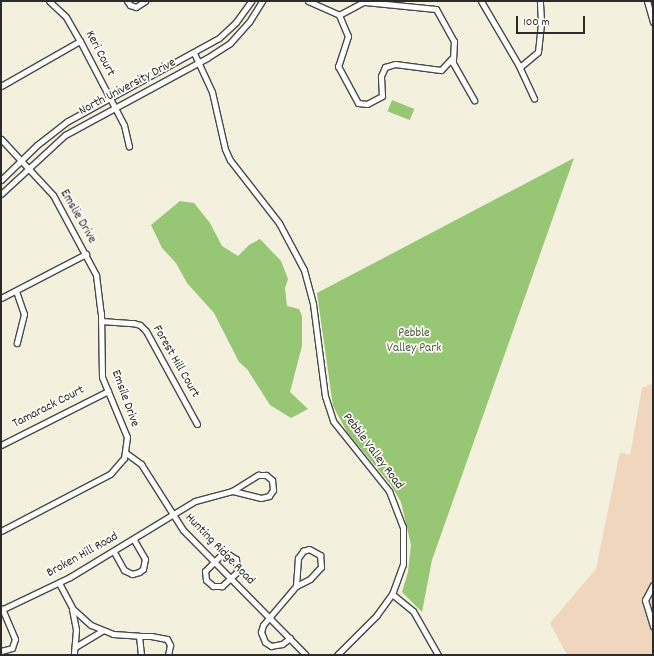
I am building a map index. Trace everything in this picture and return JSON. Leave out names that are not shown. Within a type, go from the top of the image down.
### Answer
[{"type":"street","name":"Keri Court","points":[[49,1],[66,17],[80,41],[126,130],[129,146]]},
{"type":"street","points":[[127,1],[130,5],[136,7],[145,1]]},
{"type":"street","name":"North University Drive","points":[[1,180],[51,133],[110,98],[194,53],[224,34],[251,1]]},
{"type":"street","name":"North University Drive","points":[[1,194],[27,168],[65,135],[198,63],[234,38],[262,1]]},
{"type":"street","points":[[308,1],[339,15],[348,36],[338,66],[358,103],[367,104],[382,96],[381,76],[385,68],[395,64],[441,70],[452,58]]},
{"type":"street","points":[[339,15],[365,1],[436,9],[454,41],[452,58],[474,100]]},
{"type":"street","points":[[481,1],[520,67],[534,99]]},
{"type":"street","points":[[520,67],[538,52],[541,22],[540,1]]},
{"type":"street","points":[[647,1],[653,22]]},
{"type":"street","points":[[1,86],[80,41]]},
{"type":"street","name":"Pebble Valley Road","points":[[194,53],[216,104],[226,152],[248,184],[288,235],[304,270],[313,304],[325,396],[333,421],[388,491],[399,512],[404,527],[405,551],[400,575],[392,594],[377,615],[337,655]]},
{"type":"street","name":"Emslie Drive","points":[[1,139],[54,195],[96,275]]},
{"type":"street","points":[[1,298],[86,254]]},
{"type":"street","name":"Emsile Drive","points":[[96,275],[101,321],[102,377],[127,437],[126,453]]},
{"type":"street","points":[[16,291],[24,314],[17,343]]},
{"type":"street","name":"Forest Hill Court","points":[[101,321],[133,323],[140,325],[146,331],[197,424]]},
{"type":"street","name":"Tamarack Court","points":[[1,445],[108,391]]},
{"type":"street","points":[[1,531],[110,474],[126,453]]},
{"type":"street","name":"Hunting Ridge Road","points":[[126,453],[141,464],[172,516],[230,579],[306,655]]},
{"type":"street","points":[[260,474],[268,476],[274,484],[271,494],[263,498],[232,491],[260,474]]},
{"type":"street","name":"Broken Hill Road","points":[[2,609],[59,583],[114,552],[195,502],[232,491]]},
{"type":"street","points":[[114,552],[124,570],[132,574],[139,572],[143,569],[144,559],[134,540]]},
{"type":"street","points":[[290,638],[279,646],[271,646],[265,642],[261,636],[261,628],[296,586],[310,579],[321,567],[322,558],[316,550],[309,549],[301,554],[296,573],[296,586]]},
{"type":"street","points":[[223,554],[235,557],[238,568],[230,579],[219,587],[208,583],[205,571],[213,561],[223,554]]},
{"type":"street","points":[[59,583],[72,606],[86,622],[102,630],[139,636],[165,638],[170,645],[168,655]]},
{"type":"street","points":[[651,586],[645,600],[653,627]]},
{"type":"street","points":[[392,594],[414,611],[438,655]]},
{"type":"street","points":[[72,606],[75,647],[74,655]]},
{"type":"street","points":[[1,651],[12,648],[15,639],[2,609]]},
{"type":"street","points":[[75,647],[102,630]]},
{"type":"street","points":[[139,636],[141,655]]},
{"type":"shaded area","points":[[653,383],[653,655],[567,655],[550,623],[596,569],[620,452],[630,455],[642,388]]},
{"type":"green space","points":[[392,100],[414,109],[410,120],[388,111]]},
{"type":"green space","name":"Pebble Valley Park","points":[[574,158],[432,560],[422,612],[402,592],[408,572],[411,545],[401,502],[391,485],[347,432],[333,406],[317,293]]},
{"type":"green space","points":[[180,201],[194,203],[210,223],[222,246],[238,256],[249,245],[260,239],[281,261],[288,279],[285,288],[287,306],[299,309],[302,316],[302,346],[290,392],[308,409],[291,418],[270,405],[247,369],[239,362],[214,313],[187,283],[176,263],[162,248],[151,225]]}]
